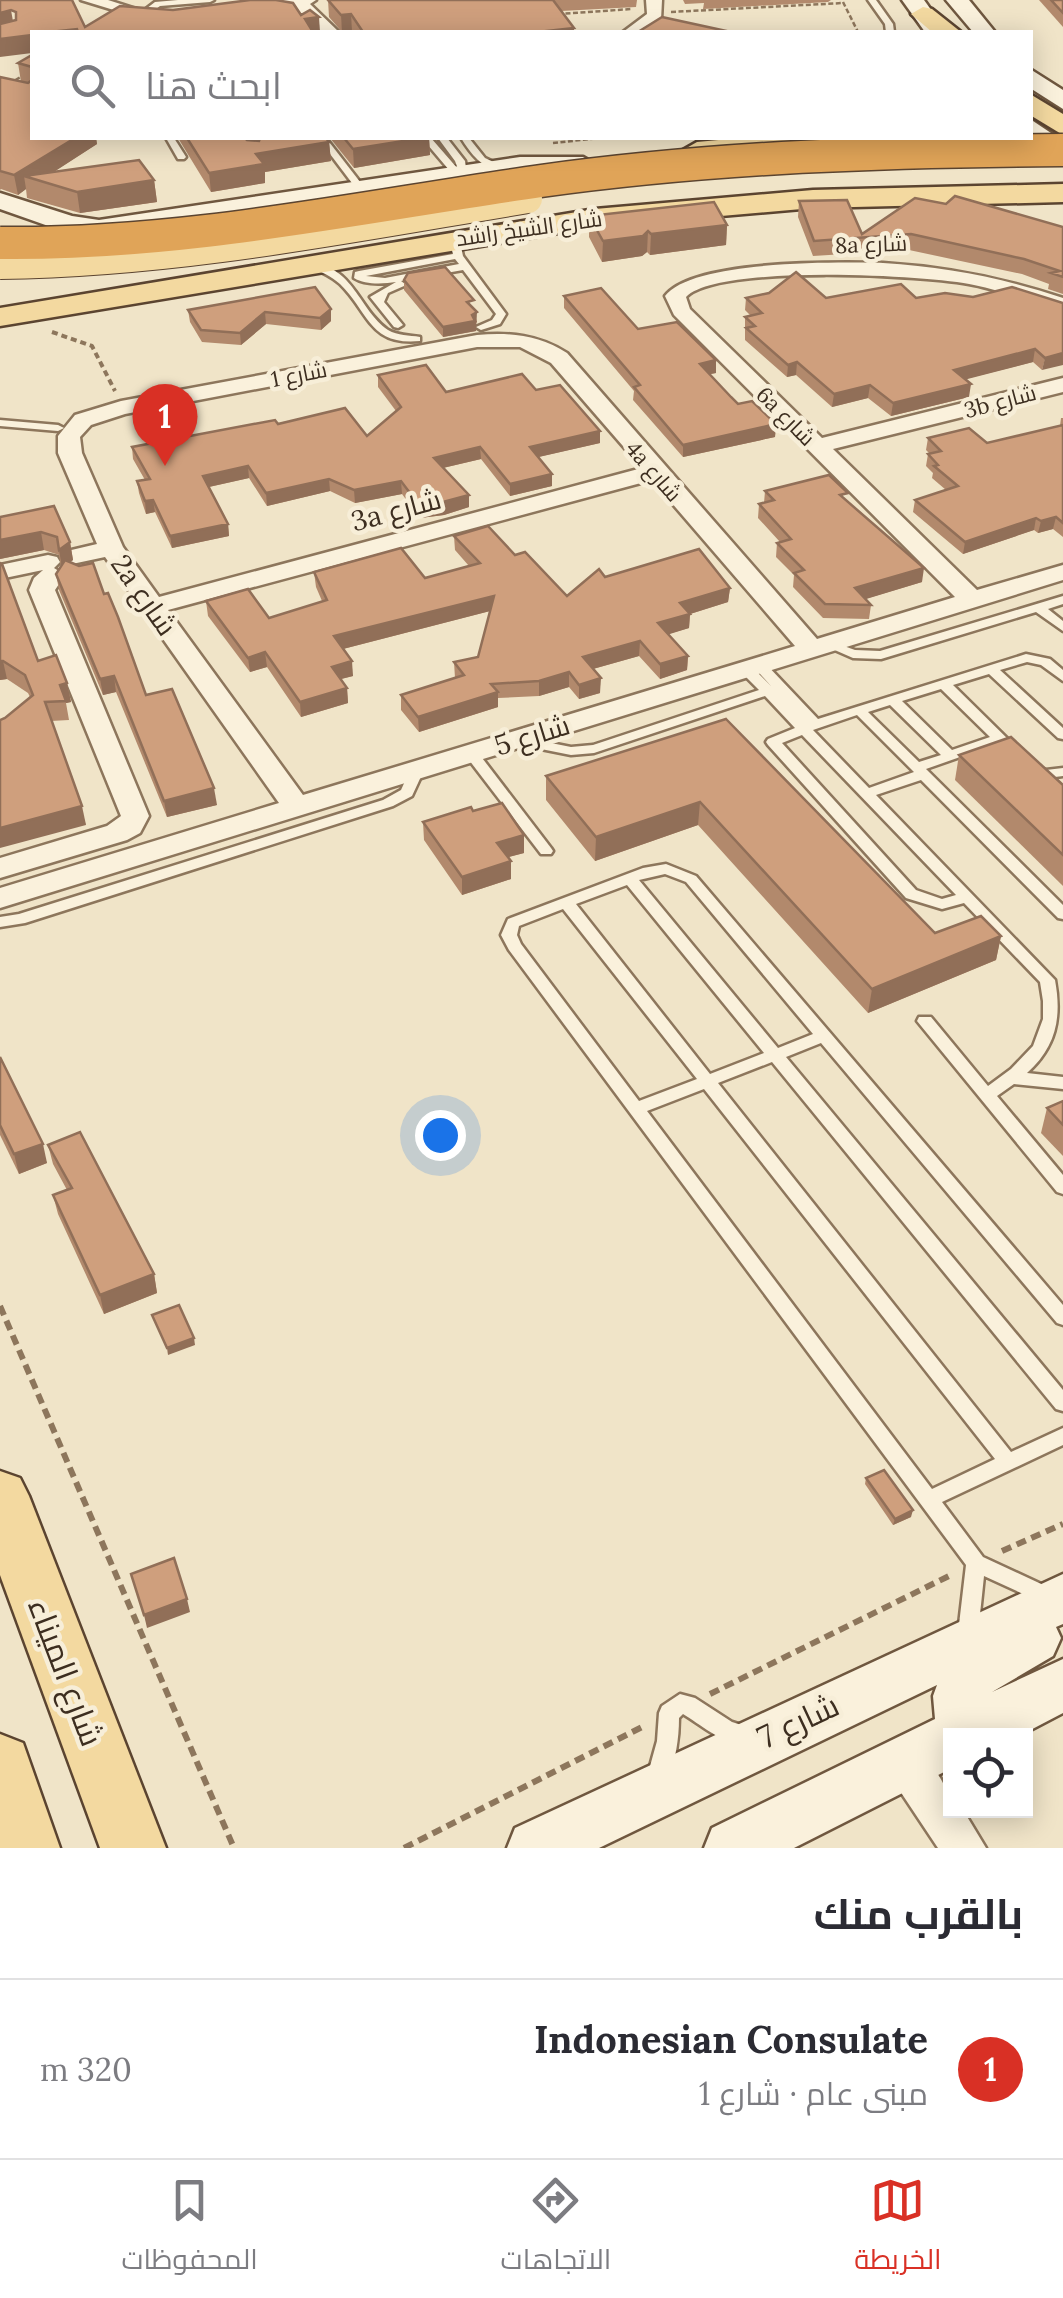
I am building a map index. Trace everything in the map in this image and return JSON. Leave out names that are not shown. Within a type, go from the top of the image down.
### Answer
[{"type":"highway","points":[[0,243],[94,244],[203,237],[538,181],[724,160],[1056,141]]},
{"type":"main road","points":[[956,0],[982,30]]},
{"type":"main road","points":[[1033,75],[1063,90]]},
{"type":"main road","points":[[1033,82],[1056,141]]},
{"type":"main road","points":[[1033,106],[1056,141]]},
{"type":"main road","points":[[8,266],[290,210],[583,164],[777,140]]},
{"type":"main road","points":[[813,198],[899,185],[1056,141]]},
{"type":"main road","points":[[97,300],[220,270],[457,252],[586,204],[888,180],[1056,141]]},
{"type":"main road","points":[[8,266],[99,264],[223,252],[492,204],[691,178],[850,167],[1056,141]]},
{"type":"main road","points":[[0,202],[48,214],[69,225],[99,228],[499,168],[545,162],[583,164]]},
{"type":"main road","name":"شارع الشيخ راشد","points":[[0,317],[315,264],[457,252],[654,211],[813,198],[1063,193]]},
{"type":"main road","points":[[974,194],[1063,205]]},
{"type":"main road","name":"شارع الميناء","points":[[0,1496],[133,1847]]},
{"type":"main road","points":[[950,1728],[972,1672],[1062,1606]]},
{"type":"main road","name":"شارع 7","points":[[536,1848],[966,1641],[1062,1606]]},
{"type":"main road","points":[[975,1728],[1063,1684]]},
{"type":"main road","points":[[751,1843],[943,1744]]},
{"type":"main road","points":[[0,1765],[28,1848]]},
{"type":"street","points":[[89,0],[142,15],[179,18],[224,7],[302,1],[328,27]]},
{"type":"street","points":[[318,0],[328,27]]},
{"type":"street","points":[[633,30],[656,5]]},
{"type":"street","name":"8a شارع","points":[[678,292],[710,280],[906,267],[960,275],[1063,304]]},
{"type":"street","name":"6a شارع","points":[[678,292],[674,301],[680,312],[909,536],[978,598]]},
{"type":"street","name":"شارع 1","points":[[66,425],[120,404],[478,329],[529,337]]},
{"type":"street","name":"4a شارع","points":[[529,337],[559,358],[654,472],[820,647]]},
{"type":"street","name":"3b شارع","points":[[819,449],[1063,384]]},
{"type":"street","name":"2a شارع","points":[[66,425],[70,453],[116,555],[236,726],[288,809]]},
{"type":"street","name":"3a شارع","points":[[154,606],[654,472]]},
{"type":"street","points":[[0,572],[62,566],[116,555]]},
{"type":"street","points":[[0,868],[116,833],[130,826],[135,816],[42,590],[43,583],[62,566]]},
{"type":"street","name":"شارع 5","points":[[0,898],[516,740],[763,678],[820,647],[1063,572]]},
{"type":"street","points":[[959,1818],[964,1848]]},
{"type":"lane","points":[[872,0],[890,30]]},
{"type":"lane","points":[[171,140],[182,157]]},
{"type":"lane","points":[[323,140],[361,189]]},
{"type":"lane","points":[[429,140],[461,174]]},
{"type":"lane","points":[[444,140],[460,160],[461,174]]},
{"type":"lane","points":[[467,140],[482,160],[499,168]]},
{"type":"lane","points":[[315,264],[357,277],[392,280],[457,252]]},
{"type":"lane","points":[[379,302],[381,293],[457,252]]},
{"type":"lane","points":[[457,252],[501,314],[478,329]]},
{"type":"lane","points":[[315,264],[343,277],[374,322],[413,335]]},
{"type":"lane","points":[[357,277],[398,325]]},
{"type":"lane","points":[[0,422],[66,425]]},
{"type":"lane","points":[[820,647],[880,655],[1063,600]]},
{"type":"lane","points":[[1038,608],[1063,628]]},
{"type":"lane","points":[[967,897],[931,902],[904,888],[774,747],[777,737],[1033,658],[1046,662],[1063,676]]},
{"type":"lane","points":[[991,669],[1063,735]]},
{"type":"lane","points":[[763,678],[866,794],[1060,995],[1060,1030],[1052,1046],[987,1096]]},
{"type":"lane","points":[[943,684],[1034,770],[1063,772]]},
{"type":"lane","points":[[892,700],[950,756]]},
{"type":"lane","points":[[858,710],[1063,914]]},
{"type":"lane","points":[[866,794],[1000,738]]},
{"type":"lane","points":[[471,754],[546,851]]},
{"type":"lane","points":[[0,922],[388,803],[406,793],[417,770]]},
{"type":"lane","points":[[1062,1606],[976,1563],[509,935],[520,917],[629,878],[666,869],[690,879],[1063,1318]]},
{"type":"lane","points":[[629,878],[1063,1403]]},
{"type":"lane","points":[[565,901],[1008,1462]]},
{"type":"lane","points":[[924,1021],[1063,1187]]},
{"type":"lane","points":[[636,1109],[824,1036]]},
{"type":"lane","points":[[1013,1078],[1063,1083]]},
{"type":"lane","points":[[928,1499],[1063,1436]]},
{"type":"lane","points":[[966,1641],[976,1563]]},
{"type":"lane","points":[[648,1794],[664,1760],[678,1709],[727,1730],[763,1737]]},
{"type":"path","points":[[560,23],[555,14],[656,5],[842,2],[857,30]]},
{"type":"path","points":[[4,87],[30,71]]},
{"type":"path","points":[[44,330],[92,346],[120,404]]},
{"type":"path","points":[[0,1306],[234,1848]]},
{"type":"path","points":[[404,1848],[678,1709],[1063,1524]]},
{"type":"building","points":[[0,0],[72,0],[85,27],[120,6],[173,10],[276,0],[293,3],[301,15],[310,10],[319,17],[305,19],[312,30],[30,30],[30,35],[0,39],[0,24],[16,20],[16,12],[0,13]]},
{"type":"building","points":[[328,0],[553,0],[574,28],[362,30],[351,14],[341,15]]},
{"type":"building","points":[[1051,0],[1063,0],[1063,13]]},
{"type":"building","points":[[662,17],[722,30],[641,30]]},
{"type":"building","points":[[0,77],[30,82],[30,140],[72,140],[14,175],[0,171]]},
{"type":"building","points":[[188,140],[329,142],[256,154],[264,164],[209,173]]},
{"type":"building","points":[[346,140],[409,140],[353,149]]},
{"type":"building","points":[[139,160],[154,180],[77,192],[24,176]]},
{"type":"building","points":[[955,196],[1063,227],[1063,277],[1051,273],[1060,271],[1024,259],[911,234],[814,241],[799,201],[847,200],[862,234],[915,198],[946,204]]},
{"type":"building","points":[[714,202],[727,225],[651,234],[648,231],[643,236],[603,241],[589,216]]},
{"type":"building","points":[[445,267],[474,300],[467,302],[477,312],[472,315],[475,321],[443,327],[404,280],[408,273]]},
{"type":"building","points":[[796,272],[826,298],[901,284],[916,298],[945,293],[973,297],[1012,287],[1063,303],[1063,353],[1045,358],[1035,349],[954,370],[971,384],[893,403],[870,385],[834,394],[797,362],[788,365],[746,328],[755,326],[745,317],[762,313],[746,298],[769,293]]},
{"type":"building","points":[[315,287],[331,309],[320,318],[265,312],[240,333],[201,330],[188,310]]},
{"type":"building","points":[[601,288],[638,329],[677,322],[716,360],[700,364],[731,397],[738,404],[752,401],[776,424],[683,445],[634,387],[640,385],[564,296]]},
{"type":"building","points":[[426,365],[446,392],[522,374],[536,390],[560,385],[600,431],[530,447],[552,474],[510,484],[480,447],[434,458],[469,495],[443,502],[419,505],[401,481],[354,490],[329,479],[266,493],[248,466],[203,476],[228,524],[170,536],[153,500],[145,501],[137,481],[150,479],[132,447],[275,420],[278,424],[345,408],[367,436],[401,407],[378,375]]},
{"type":"building","points":[[1063,425],[1063,523],[1056,517],[1041,521],[1036,518],[965,542],[915,500],[958,486],[934,466],[938,465],[928,454],[941,451],[928,438],[969,428],[987,443]]},
{"type":"building","points":[[829,475],[848,493],[840,495],[924,568],[855,588],[871,605],[825,604],[794,573],[804,570],[777,543],[791,539],[759,504],[774,500],[765,491]]},
{"type":"building","points":[[54,506],[70,542],[59,550],[57,537],[41,532],[0,540],[0,517]]},
{"type":"building","points":[[488,526],[515,555],[525,552],[567,596],[599,569],[605,577],[699,549],[730,588],[680,603],[690,614],[658,623],[688,656],[660,664],[640,641],[583,657],[601,678],[579,685],[569,672],[539,681],[491,684],[498,692],[418,717],[401,695],[464,675],[454,662],[478,657],[494,596],[334,636],[352,661],[332,667],[347,688],[300,702],[265,652],[248,658],[206,601],[248,589],[269,618],[327,600],[314,572],[401,548],[425,578],[480,563],[454,536]]},
{"type":"building","points":[[65,560],[79,566],[93,563],[104,594],[108,593],[118,617],[146,695],[172,689],[214,788],[164,801],[114,676],[100,679],[56,574]]},
{"type":"building","points":[[0,563],[38,661],[56,655],[67,683],[60,685],[66,701],[45,702],[82,806],[0,828],[0,720],[33,695],[25,675],[0,661]]},
{"type":"building","points":[[726,719],[935,933],[981,916],[1001,936],[872,989],[700,802],[596,837],[546,776]]},
{"type":"building","points":[[1011,737],[1063,785],[1063,855],[959,755]]},
{"type":"building","points":[[502,803],[524,835],[497,843],[511,861],[462,877],[423,822],[471,807],[473,811]]},
{"type":"building","points":[[0,1057],[43,1144],[14,1154],[0,1125]]},
{"type":"building","points":[[1063,1101],[1063,1125],[1047,1108]]},
{"type":"building","points":[[80,1132],[154,1274],[100,1295],[53,1195],[72,1188],[48,1145]]},
{"type":"building","points":[[179,1305],[194,1338],[167,1348],[152,1315]]},
{"type":"building","points":[[884,1470],[913,1510],[895,1519],[866,1478]]},
{"type":"building","points":[[174,1558],[187,1599],[144,1615],[131,1574]]},
{"type":"place","name":"Indonesian Consulate","points":[[165,466]]}]
